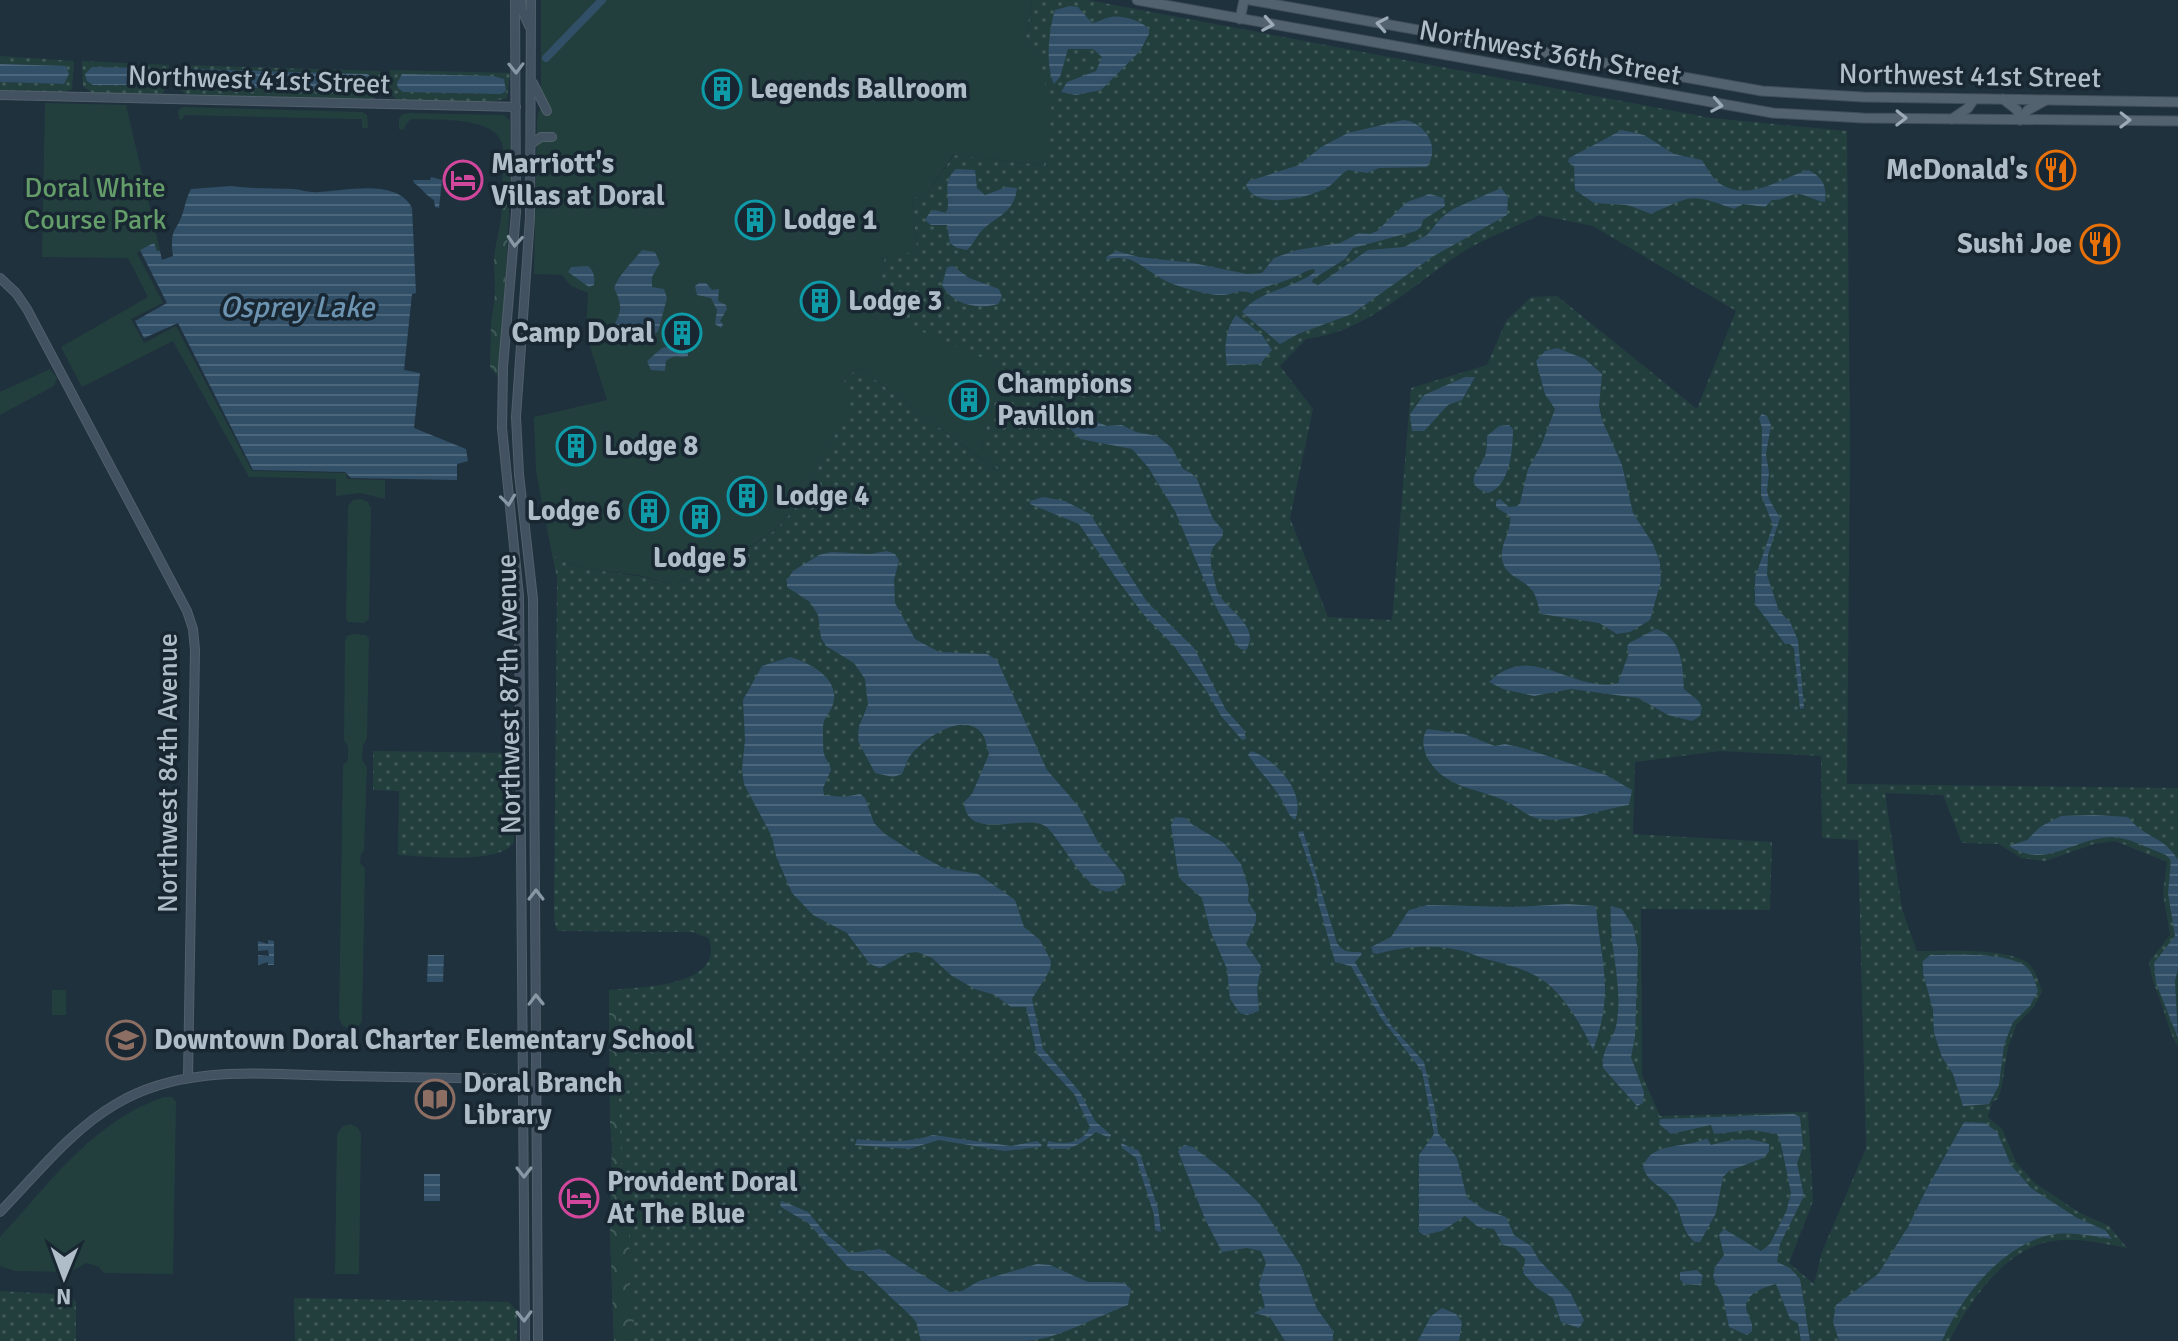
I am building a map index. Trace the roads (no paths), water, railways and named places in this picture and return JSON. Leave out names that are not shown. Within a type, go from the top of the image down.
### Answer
[{"type":"main road","name":"Northwest 87th Avenue","points":[[515,0],[515,235],[502,401],[506,481],[519,596],[525,1341]]},
{"type":"main road","points":[[521,0],[531,30]]},
{"type":"main road","name":"Northwest 87th Avenue","points":[[531,0],[530,234],[516,403],[519,474],[533,599],[538,1341]]},
{"type":"main road","name":"Northwest 36th Street","points":[[1137,0],[1768,112]]},
{"type":"main road","points":[[1240,19],[1244,0]]},
{"type":"main road","name":"Northwest 36th Street","points":[[1250,0],[1762,91]]},
{"type":"main road","points":[[1345,38],[1350,18]]},
{"type":"main road","points":[[1457,58],[1461,38]]},
{"type":"main road","points":[[1551,75],[1556,55]]},
{"type":"main road","points":[[531,78],[547,111]]},
{"type":"main road","name":"Northwest 41st Street","points":[[1762,91],[1863,97],[2178,102]]},
{"type":"main road","name":"Northwest 41st Street","points":[[0,95],[516,107]]},
{"type":"main road","points":[[1863,97],[1863,118]]},
{"type":"main road","points":[[1952,119],[1968,108],[1974,99]]},
{"type":"main road","points":[[2003,99],[2017,110],[2020,120]]},
{"type":"main road","points":[[2020,120],[2028,110],[2047,100]]},
{"type":"main road","points":[[2071,120],[2072,100]]},
{"type":"main road","name":"Northwest 41st Street","points":[[1768,112],[1863,118],[2178,121]]},
{"type":"main road","points":[[531,144],[541,137],[552,137]]},
{"type":"main road","name":"Northwest 84th Avenue","points":[[0,278],[27,309],[187,611],[193,629],[188,1078]]},
{"type":"main road","points":[[502,401],[516,403]]},
{"type":"main road","points":[[523,1080],[536,1073]]},
{"type":"main road","points":[[0,1212],[77,1133],[102,1112],[134,1094],[188,1078],[249,1075],[523,1080],[536,1087]]},
{"type":"water","points":[[1078,7],[1092,23],[1121,17],[1137,21],[1149,29],[1140,51],[1101,90],[1076,95],[1061,92],[1067,82],[1096,71],[1102,57],[1093,49],[1068,49],[1060,77],[1054,84],[1051,76],[1050,37],[1055,10]]},
{"type":"water","points":[[0,64],[66,66],[69,74],[64,84],[0,82]]},
{"type":"water","points":[[92,67],[157,68],[159,81],[156,85],[93,85],[87,81],[85,74]]},
{"type":"water","points":[[194,69],[367,74],[370,76],[370,88],[365,91],[193,86],[185,78]]},
{"type":"water","points":[[402,74],[493,76],[504,79],[506,91],[501,94],[403,92],[397,83]]},
{"type":"water","points":[[1403,120],[1418,125],[1428,137],[1432,152],[1427,167],[1379,168],[1367,173],[1348,170],[1320,191],[1284,200],[1260,198],[1251,193],[1246,185],[1249,181],[1299,165],[1321,147],[1348,133]]},
{"type":"water","points":[[1622,130],[1644,135],[1674,154],[1702,160],[1716,180],[1733,189],[1755,189],[1808,170],[1823,183],[1825,202],[1798,194],[1772,200],[1765,207],[1743,204],[1734,209],[1692,198],[1651,214],[1628,205],[1594,203],[1575,190],[1574,166],[1568,162],[1569,158]]},
{"type":"water","points":[[956,169],[975,170],[977,188],[985,195],[1007,187],[1017,188],[1012,204],[985,228],[967,250],[950,243],[947,225],[931,225],[925,220],[935,210],[947,213],[949,179]]},
{"type":"water","points":[[431,177],[442,180],[439,208],[413,180],[430,180]]},
{"type":"water","name":"Osprey Lake","points":[[231,186],[316,192],[383,189],[405,199],[412,208],[416,293],[412,294],[404,370],[420,373],[414,428],[466,449],[468,461],[457,464],[457,480],[351,478],[345,472],[253,470],[178,323],[144,338],[135,321],[167,303],[140,250],[154,243],[162,260],[173,256],[173,234],[191,189]]},
{"type":"water","points":[[1501,188],[1508,197],[1507,215],[1432,257],[1352,314],[1280,344],[1242,312],[1258,299],[1306,278],[1315,272],[1314,269],[1252,293],[1217,295],[1173,284],[1131,260],[1107,260],[1106,257],[1117,251],[1247,274],[1262,273],[1274,258],[1297,250],[1340,243],[1359,233],[1377,231],[1407,202],[1430,194],[1444,198],[1445,206],[1423,220],[1416,231],[1353,248],[1345,259],[1313,279],[1312,282],[1318,285],[1368,250],[1404,247],[1427,235],[1453,209]]},
{"type":"water","points":[[642,250],[655,252],[660,263],[652,277],[652,287],[664,289],[667,298],[658,332],[637,341],[614,341],[620,306],[614,288]]},
{"type":"water","points":[[588,266],[594,279],[594,285],[589,287],[568,272],[571,267]]},
{"type":"water","points":[[953,266],[969,278],[999,289],[1002,297],[998,304],[974,306],[959,301],[947,292],[942,285],[947,267]]},
{"type":"water","points":[[706,283],[712,290],[719,289],[718,301],[727,309],[720,321],[723,324],[721,328],[715,324],[717,310],[711,298],[697,295],[695,286]]},
{"type":"water","points":[[1236,315],[1262,335],[1272,350],[1260,364],[1227,365],[1226,339]]},
{"type":"water","points":[[672,346],[688,352],[688,356],[669,359],[665,371],[651,370],[647,361],[662,348]]},
{"type":"water","points":[[1557,348],[1585,359],[1602,374],[1599,406],[1602,420],[1622,465],[1633,513],[1653,544],[1660,562],[1661,581],[1650,620],[1630,632],[1617,634],[1599,623],[1541,614],[1533,592],[1509,572],[1502,559],[1510,516],[1496,507],[1496,501],[1500,499],[1509,507],[1520,503],[1528,469],[1541,446],[1555,409],[1545,394],[1536,361],[1545,351]]},
{"type":"water","points":[[1465,377],[1475,377],[1462,400],[1448,405],[1424,431],[1412,431],[1410,414],[1424,395]]},
{"type":"water","points":[[1062,407],[1107,426],[1122,425],[1136,432],[1157,436],[1172,448],[1183,469],[1197,479],[1213,519],[1223,530],[1211,555],[1216,587],[1249,632],[1246,650],[1237,645],[1214,603],[1175,511],[1148,467],[1132,449],[1080,439],[1057,415],[1056,409]]},
{"type":"water","points":[[1762,414],[1767,416],[1771,425],[1766,454],[1769,473],[1767,490],[1780,518],[1768,555],[1767,575],[1779,611],[1790,622],[1798,640],[1804,708],[1800,709],[1794,648],[1785,644],[1755,604],[1755,578],[1773,525],[1761,495],[1762,428],[1759,418]]},
{"type":"water","points":[[1509,425],[1513,429],[1509,466],[1501,483],[1488,493],[1475,486],[1474,477],[1486,454],[1487,436],[1499,426]]},
{"type":"water","points":[[1043,497],[1065,501],[1090,514],[1147,602],[1194,648],[1226,710],[1244,730],[1246,739],[1242,740],[1221,716],[1174,646],[1144,615],[1079,524],[1030,504],[1030,501]]},
{"type":"water","points":[[887,551],[899,560],[894,580],[895,603],[915,639],[939,652],[987,654],[997,660],[1047,770],[1079,807],[1099,844],[1124,875],[1125,882],[1114,891],[1103,891],[1092,884],[1045,826],[1036,823],[986,824],[975,821],[968,814],[964,802],[972,794],[989,754],[983,735],[975,728],[955,726],[934,735],[910,756],[902,774],[893,777],[875,773],[858,741],[859,726],[868,705],[865,679],[854,663],[826,646],[821,638],[818,615],[810,602],[787,587],[787,580],[793,571],[819,555]]},
{"type":"water","points":[[1656,629],[1665,633],[1676,646],[1682,662],[1684,689],[1700,703],[1700,716],[1692,721],[1668,715],[1638,698],[1571,689],[1534,696],[1503,689],[1489,682],[1505,670],[1521,666],[1553,671],[1585,682],[1618,683],[1629,653],[1629,643]]},
{"type":"water","points":[[790,657],[822,673],[834,695],[823,727],[825,758],[831,770],[823,788],[824,795],[843,797],[860,794],[865,798],[874,823],[885,834],[944,868],[978,874],[1015,900],[1024,927],[1040,940],[1051,961],[1050,970],[1032,999],[1043,1049],[1080,1092],[1095,1121],[1111,1135],[1110,1138],[1096,1132],[1073,1147],[1047,1147],[1048,1141],[1066,1143],[1077,1140],[1090,1127],[1074,1094],[1037,1054],[1026,1007],[1011,1007],[995,995],[975,989],[952,976],[932,958],[917,952],[908,953],[880,968],[870,964],[847,933],[813,915],[792,893],[776,856],[772,837],[744,784],[742,769],[745,740],[743,700],[762,666]]},
{"type":"water","points":[[1427,729],[1464,734],[1495,746],[1505,744],[1523,748],[1606,775],[1632,790],[1629,805],[1559,819],[1532,817],[1507,802],[1443,776],[1425,752],[1423,740]]},
{"type":"water","points":[[1251,751],[1270,761],[1287,778],[1297,799],[1295,820],[1248,755]]},
{"type":"water","points":[[2061,816],[2128,817],[2167,846],[2178,860],[2178,969],[2175,981],[2178,1038],[2156,983],[2154,963],[2175,936],[2168,893],[2171,860],[2132,841],[2112,837],[2048,854],[2022,853],[2009,846],[2027,840],[2040,827]]},
{"type":"water","points":[[1175,817],[1186,818],[1224,843],[1241,864],[1249,889],[1248,901],[1256,914],[1246,944],[1261,966],[1257,988],[1259,1011],[1247,1015],[1240,1013],[1230,999],[1227,969],[1210,930],[1202,898],[1181,880],[1178,873],[1171,825]]},
{"type":"water","points":[[1303,831],[1337,943],[1350,952],[1361,952],[1355,962],[1390,1024],[1424,1062],[1438,1133],[1457,1158],[1467,1198],[1485,1210],[1506,1217],[1514,1235],[1531,1246],[1539,1260],[1570,1292],[1584,1320],[1579,1328],[1561,1322],[1553,1298],[1537,1288],[1523,1273],[1525,1259],[1515,1248],[1503,1245],[1494,1229],[1478,1227],[1465,1216],[1442,1231],[1424,1235],[1419,1232],[1419,1155],[1434,1134],[1422,1071],[1381,1018],[1351,966],[1335,962],[1316,884],[1298,832]]},
{"type":"water","points":[[1428,905],[1513,907],[1596,906],[1605,994],[1600,1029],[1593,1050],[1562,998],[1548,984],[1526,971],[1442,947],[1398,949],[1377,954],[1371,947],[1391,937],[1409,910]]},
{"type":"water","points":[[1611,906],[1622,909],[1633,926],[1638,950],[1635,1037],[1631,1057],[1644,1092],[1643,1103],[1637,1106],[1603,1068],[1604,1054],[1616,1027],[1618,1006]]},
{"type":"water","points":[[268,940],[274,941],[274,965],[268,965],[268,962],[258,965],[258,955],[269,956],[268,950],[258,951],[258,941],[268,944]]},
{"type":"water","points":[[428,955],[444,955],[443,982],[427,982]]},
{"type":"water","points":[[1930,955],[2002,958],[2013,960],[2031,972],[2038,991],[2030,1006],[2013,1022],[2004,1045],[1999,1085],[1989,1104],[1963,1106],[1953,1074],[1942,1057],[1934,1033],[1933,1010],[1923,973],[1923,961]]},
{"type":"water","points":[[1794,1114],[1800,1117],[1803,1147],[1797,1163],[1804,1196],[1780,1244],[1777,1262],[1790,1268],[1800,1279],[1810,1341],[1801,1341],[1798,1323],[1790,1319],[1776,1284],[1755,1293],[1747,1301],[1752,1331],[1747,1335],[1729,1327],[1723,1298],[1713,1277],[1715,1267],[1724,1255],[1719,1235],[1724,1229],[1761,1251],[1770,1244],[1786,1212],[1791,1193],[1777,1134],[1751,1130],[1714,1134],[1711,1125],[1671,1134],[1659,1124],[1660,1119]]},
{"type":"water","points":[[1964,1122],[1985,1123],[1997,1132],[2011,1165],[2031,1188],[2077,1218],[2105,1230],[2112,1239],[2058,1234],[2032,1241],[2015,1250],[1971,1291],[1942,1341],[1839,1341],[1833,1322],[1836,1305],[1878,1274],[1908,1227]]},
{"type":"water","points":[[933,1135],[1011,1146],[1037,1141],[1042,1145],[1004,1151],[939,1140],[909,1149],[855,1145],[857,1139],[895,1141]]},
{"type":"water","points":[[1707,1138],[1711,1145],[1740,1139],[1754,1140],[1769,1144],[1769,1152],[1763,1158],[1729,1171],[1723,1177],[1716,1213],[1700,1242],[1695,1242],[1686,1232],[1674,1201],[1651,1180],[1643,1167],[1647,1158],[1661,1149]]},
{"type":"water","points":[[1121,1143],[1139,1151],[1158,1208],[1161,1232],[1155,1230],[1154,1215],[1136,1158],[1122,1148]]},
{"type":"water","points":[[1184,1145],[1193,1147],[1227,1173],[1259,1203],[1301,1266],[1317,1309],[1333,1331],[1333,1341],[1285,1341],[1270,1317],[1254,1313],[1265,1307],[1259,1284],[1266,1263],[1261,1251],[1247,1248],[1222,1252],[1205,1219],[1178,1151]]},
{"type":"water","points":[[424,1174],[440,1174],[440,1201],[424,1201]]},
{"type":"water","points":[[782,1201],[808,1212],[827,1235],[850,1253],[880,1249],[950,1292],[962,1291],[979,1281],[1037,1264],[1050,1265],[1088,1282],[1124,1283],[1131,1289],[1128,1305],[1041,1339],[921,1341],[916,1322],[911,1316],[863,1271],[848,1267],[808,1223],[781,1207]]},
{"type":"water","points":[[1697,1270],[1703,1276],[1700,1285],[1684,1284],[1680,1279],[1680,1272]]},
{"type":"water","points":[[1442,1308],[1456,1314],[1462,1322],[1459,1341],[1418,1341],[1431,1316]]},
{"type":"waterway","points":[[546,58],[602,0]]},
{"type":"place","name":"Legends Ballroom","points":[[722,89]]},
{"type":"place","name":"McDonald's","points":[[2056,170]]},
{"type":"place","name":"Marriott's Villas at Doral","points":[[463,180]]},
{"type":"place","name":"Lodge 1","points":[[755,220]]},
{"type":"place","name":"Sushi Joe","points":[[2100,244]]},
{"type":"place","name":"Lodge 3","points":[[820,301]]},
{"type":"place","name":"Camp Doral","points":[[682,333]]},
{"type":"place","name":"Champions Pavillon","points":[[969,400]]},
{"type":"place","name":"Lodge 8","points":[[576,446]]},
{"type":"place","name":"Lodge 4","points":[[747,496]]},
{"type":"place","name":"Lodge 6","points":[[649,511]]},
{"type":"place","name":"Lodge 5","points":[[700,517]]},
{"type":"place","name":"Downtown Doral Charter Elementary School","points":[[126,1040]]},
{"type":"place","name":"Doral Branch Library","points":[[435,1099]]},
{"type":"place","name":"Provident Doral At The Blue","points":[[579,1198]]},
{"type":"park label","name":"Doral White Course Park","points":[[95,204]]}]
